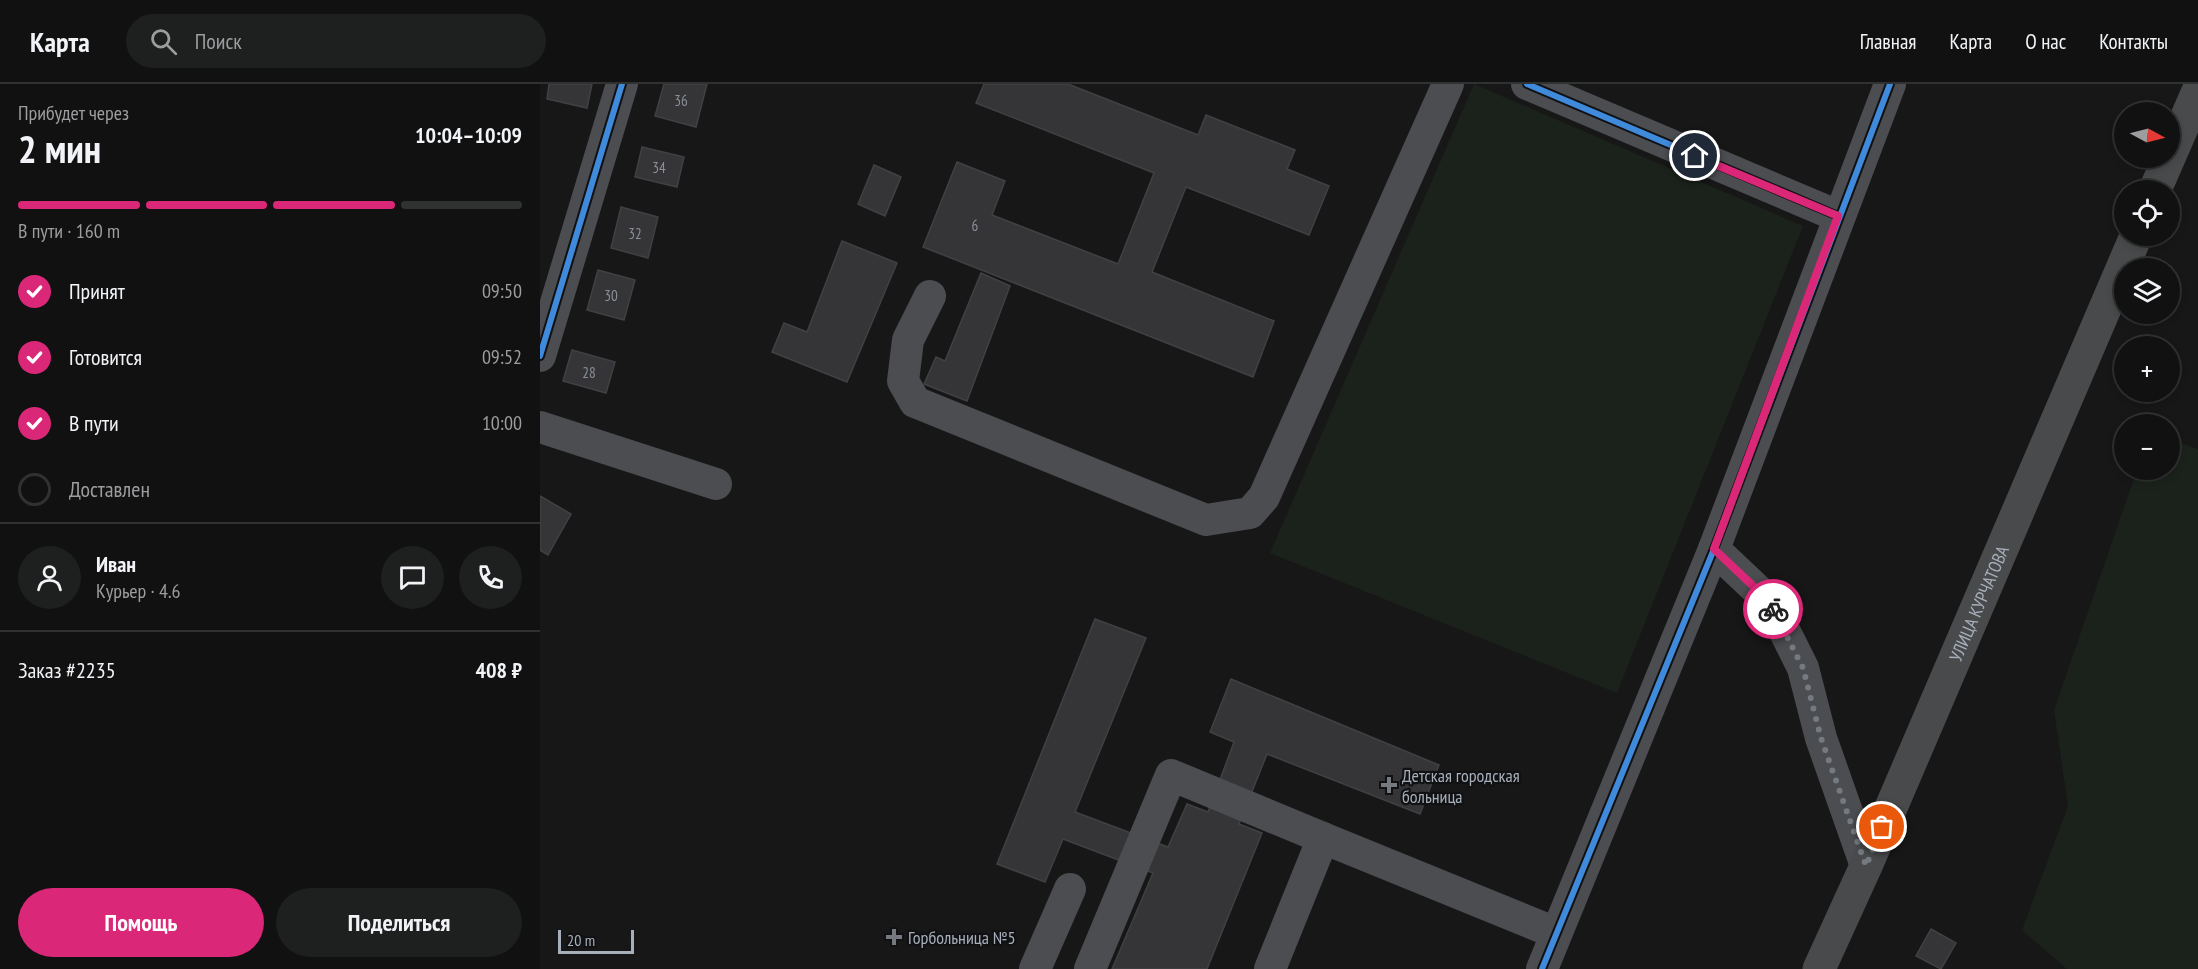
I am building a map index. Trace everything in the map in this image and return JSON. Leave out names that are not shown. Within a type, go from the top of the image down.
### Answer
[{"type":"main road","points":[[2159,180],[2198,92]]},
{"type":"main road","name":"УЛИЦА КУРЧАТОВА","points":[[1819,969],[1866,866],[2132,246]]},
{"type":"street","points":[[540,356],[622,84]]},
{"type":"street","points":[[930,296],[908,340],[903,381],[915,402],[1206,520],[1250,513],[1264,497],[1448,84]]},
{"type":"street","points":[[1527,84],[1838,216]]},
{"type":"street","points":[[1542,969],[1714,549],[1838,216],[1890,84]]},
{"type":"street","points":[[540,427],[716,484]]},
{"type":"street","points":[[1714,549],[1770,602],[1803,668],[1824,748],[1866,866]]},
{"type":"street","points":[[1090,969],[1171,775],[1556,933]]},
{"type":"street","points":[[1270,969],[1323,838]]},
{"type":"street","points":[[1035,969],[1070,889]]},
{"type":"shaded area","points":[[1474,84],[1803,226],[1617,693],[1270,553]]},
{"type":"shaded area","points":[[2180,443],[2198,449],[2198,969],[2067,969],[2022,930],[2068,806],[2054,710],[2134,480],[2180,480]]},
{"type":"building","points":[[549,84],[592,84],[587,108],[547,99]]},
{"type":"building","points":[[664,84],[707,84],[696,127],[655,116]]},
{"type":"building","points":[[984,84],[1068,84],[1198,135],[1206,115],[1295,150],[1287,169],[1329,186],[1309,235],[1186,187],[1152,272],[1274,321],[1253,377],[923,247],[957,162],[1005,181],[992,215],[1118,264],[1154,173],[976,103]]},
{"type":"building","points":[[642,147],[684,157],[677,187],[635,177]]},
{"type":"building","points":[[874,165],[901,177],[885,216],[858,204]]},
{"type":"building","points":[[621,207],[658,217],[648,258],[611,248]]},
{"type":"building","points":[[842,241],[897,263],[847,382],[772,352],[784,323],[807,332]]},
{"type":"building","points":[[598,270],[635,280],[624,320],[587,310]]},
{"type":"building","points":[[981,273],[1010,286],[967,401],[924,384],[936,357],[945,361]]},
{"type":"building","points":[[572,350],[615,362],[606,393],[563,381]]},
{"type":"building","points":[[540,496],[571,514],[548,555],[540,550]]},
{"type":"building","name":"Детская городская больница","points":[[1095,619],[1146,638],[1075,812],[1168,847],[1187,804],[1208,812],[1234,742],[1210,732],[1231,679],[1439,765],[1420,814],[1267,754],[1239,824],[1262,833],[1207,969],[1112,969],[1153,873],[1063,839],[1045,882],[997,864]]},
{"type":"building","points":[[1931,929],[1956,943],[1941,969],[1916,956]]},
{"type":"cycle path","points":[[540,356],[622,84]]},
{"type":"cycle path","points":[[1527,84],[1838,216]]},
{"type":"cycle path","points":[[1542,969],[1714,549],[1890,84]]},
{"type":"way so far","points":[[1773,609],[1803,668],[1821,738],[1866,866],[1882,827]]},
{"type":"place","name":"Детская городская больница","points":[[1389,785]]},
{"type":"place","name":"Горбольница №5","points":[[894,937]]},
{"type":"route","points":[[1695,156],[1838,216],[1714,549],[1770,602],[1773,609]]}]
